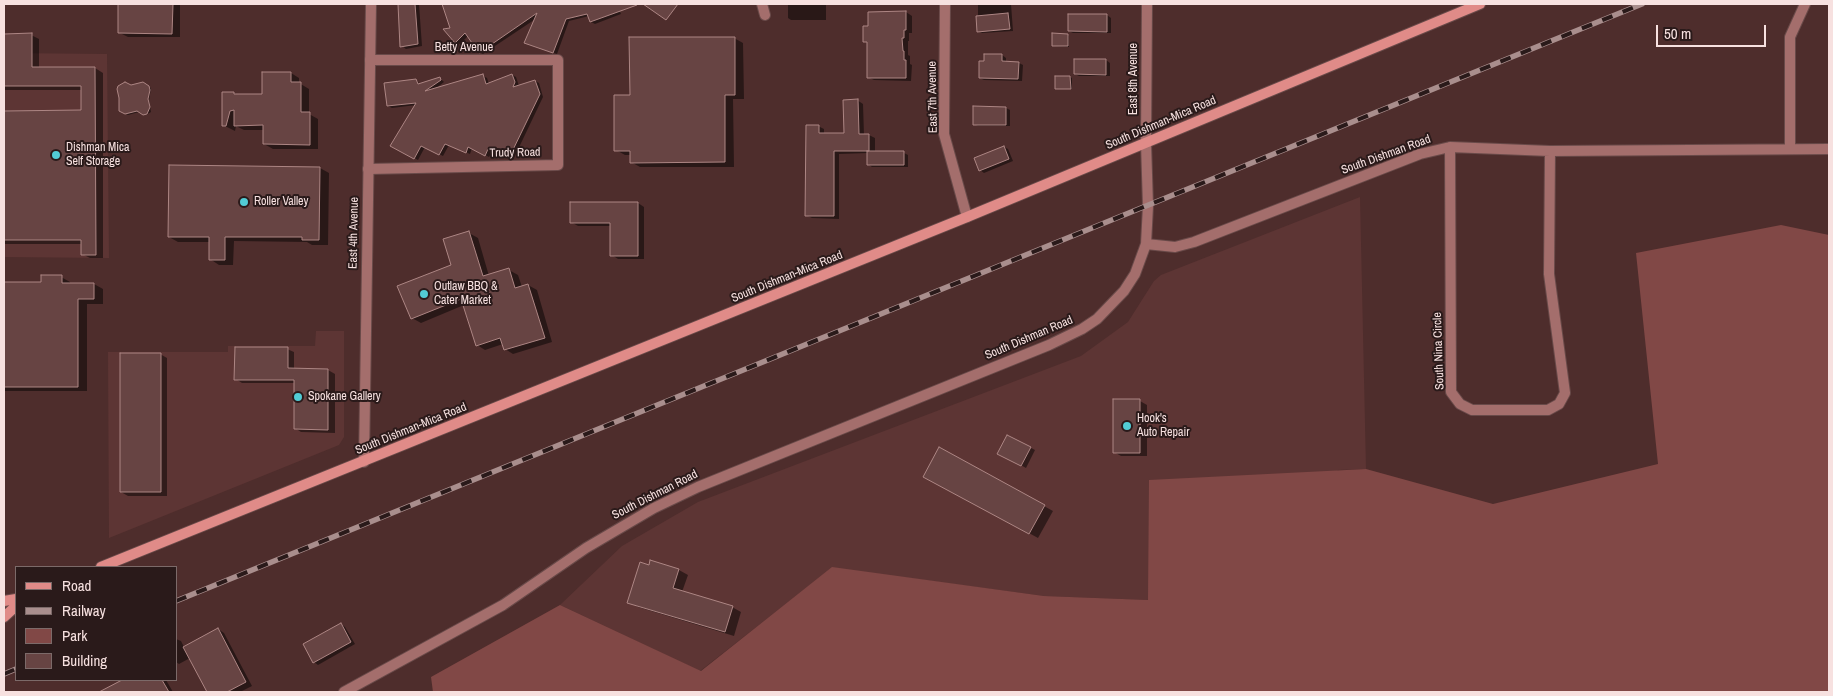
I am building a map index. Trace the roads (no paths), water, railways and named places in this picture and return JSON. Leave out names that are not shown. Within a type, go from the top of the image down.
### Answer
[{"type":"main road","name":"South Dishman-Mica Road","points":[[104,566],[967,217],[1480,4]]},
{"type":"main road","points":[[4,617],[15,607]]},
{"type":"street","name":"East 4th Avenue","points":[[364,462],[370,4]]},
{"type":"street","points":[[762,4],[765,15]]},
{"type":"street","name":"East 7th Avenue","points":[[945,4],[944,134],[967,217]]},
{"type":"street","name":"East 8th Avenue","points":[[1146,244],[1148,206],[1146,143],[1147,4]]},
{"type":"street","points":[[1790,149],[1790,37],[1805,4]]},
{"type":"street","name":"Betty Avenue","points":[[370,60],[558,60]]},
{"type":"street","name":"Trudy Road","points":[[368,169],[558,165],[558,60]]},
{"type":"street","name":"South Dishman Road","points":[[344,692],[482,617],[525,591],[586,548],[654,508],[698,487],[1049,345],[1082,329],[1107,310],[1124,291],[1136,274],[1146,244],[1175,247],[1194,242],[1420,154],[1450,147],[1550,151],[1829,149]]},
{"type":"street","name":"South Nina Circle","points":[[1450,147],[1450,392],[1460,404],[1472,410],[1548,410],[1559,404],[1565,393],[1549,274],[1550,151]]},
{"type":"railway","points":[[178,600],[1642,4]]},
{"type":"railway","points":[[4,674],[15,669]]},
{"type":"place","name":"Dishman Mica Self Storage","points":[[56,155]]},
{"type":"place","name":"Roller Valley","points":[[244,202]]},
{"type":"place","name":"Outlaw BBQ & Cater Market","points":[[424,294]]},
{"type":"place","name":"Spokane Gallery","points":[[298,397]]},
{"type":"place","name":"Hook's Auto Repair","points":[[1127,426]]}]
